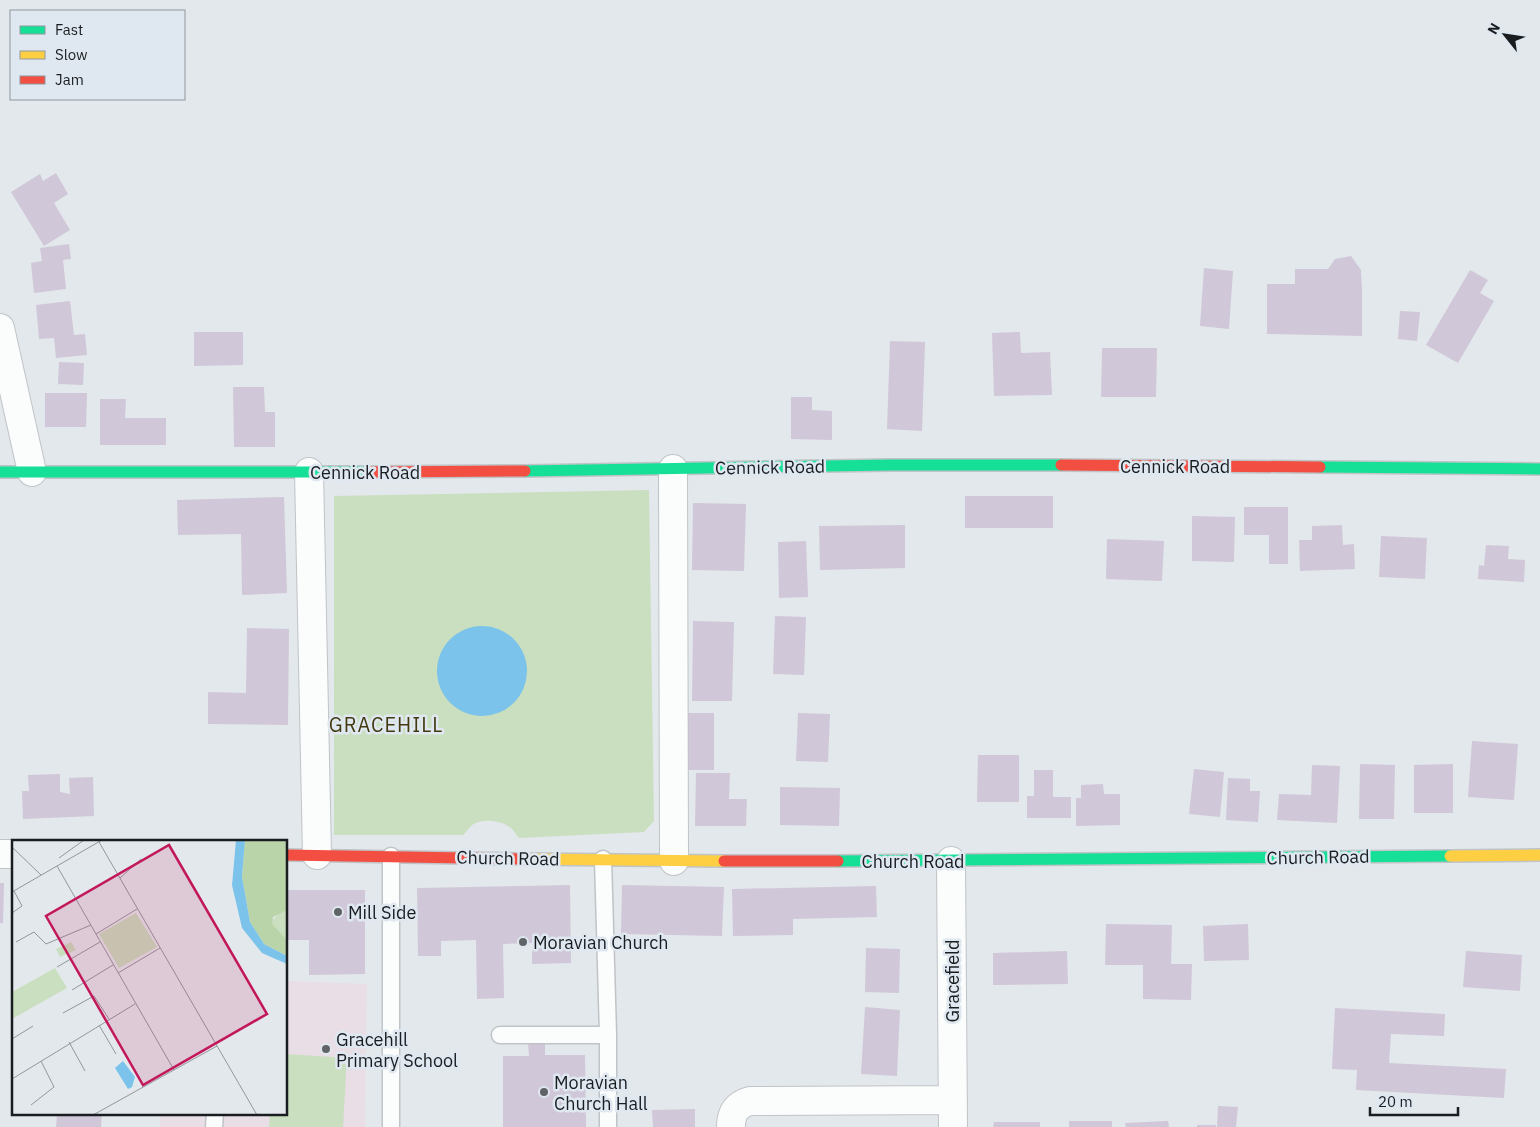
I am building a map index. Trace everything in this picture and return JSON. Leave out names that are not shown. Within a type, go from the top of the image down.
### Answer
[{"type":"street","points":[[0,328],[32,472]]},
{"type":"street","name":"Cennick Road","points":[[0,472],[673,470],[780,466],[1540,469]]},
{"type":"street","points":[[673,470],[674,861]]},
{"type":"street","points":[[309,472],[317,855]]},
{"type":"street","name":"Church Road","points":[[288,854],[674,861],[951,861],[1540,855]]},
{"type":"street","name":"Gracefield","points":[[951,861],[953,1127]]},
{"type":"street","points":[[730,1127],[734,1111],[739,1106],[750,1101],[953,1100]]},
{"type":"lane","points":[[391,856],[391,1127]]},
{"type":"lane","points":[[603,859],[608,1035],[608,1127]]},
{"type":"lane","points":[[500,1035],[608,1035]]},
{"type":"lane","points":[[214,1127],[215,1114]]},
{"type":"shaded area","name":"Gracehill Primary School","points":[[288,981],[367,984],[365,1127],[160,1127],[160,1114],[288,1114]]},
{"type":"green space","points":[[649,490],[654,821],[644,832],[519,838],[507,825],[481,821],[472,825],[463,835],[334,835],[334,496]]},
{"type":"green space","points":[[288,1054],[347,1058],[343,1127],[269,1127],[270,1114],[288,1114]]},
{"type":"water","points":[[473,626],[491,626],[507,633],[520,646],[527,662],[527,680],[520,696],[507,709],[491,716],[473,716],[457,709],[444,696],[437,680],[437,662],[444,646],[457,633]]},
{"type":"building","points":[[56,173],[68,194],[54,203],[70,230],[44,246],[11,192],[40,174],[43,181]]},
{"type":"building","points":[[69,244],[71,259],[63,260],[66,289],[34,293],[31,263],[42,261],[40,248]]},
{"type":"building","points":[[1351,256],[1361,270],[1362,336],[1267,334],[1267,284],[1295,284],[1295,269],[1328,269],[1335,259]]},
{"type":"building","points":[[1204,268],[1233,271],[1229,329],[1200,326]]},
{"type":"building","points":[[1470,270],[1488,280],[1480,293],[1494,301],[1458,363],[1426,345]]},
{"type":"building","points":[[70,301],[74,335],[85,334],[87,355],[56,358],[54,338],[39,339],[36,305]]},
{"type":"building","points":[[1400,311],[1420,312],[1417,341],[1398,339]]},
{"type":"building","points":[[194,332],[243,332],[243,365],[194,366]]},
{"type":"building","points":[[1020,332],[1021,353],[1050,352],[1052,395],[994,396],[992,333]]},
{"type":"building","points":[[890,341],[925,342],[922,431],[887,429]]},
{"type":"building","points":[[1102,348],[1157,348],[1156,397],[1101,397]]},
{"type":"building","points":[[59,362],[84,363],[83,385],[58,384]]},
{"type":"building","points":[[233,387],[264,387],[265,412],[275,412],[275,447],[234,447]]},
{"type":"building","points":[[45,393],[87,393],[86,427],[45,427]]},
{"type":"building","points":[[791,397],[812,397],[812,410],[832,411],[832,440],[791,439]]},
{"type":"building","points":[[100,399],[126,399],[125,418],[166,418],[166,445],[100,445]]},
{"type":"building","points":[[965,496],[1053,496],[1053,528],[965,528]]},
{"type":"building","points":[[284,497],[287,593],[242,595],[241,534],[178,535],[177,500]]},
{"type":"building","points":[[693,503],[746,504],[744,571],[692,570]]},
{"type":"building","points":[[1244,507],[1288,507],[1288,564],[1269,564],[1269,535],[1244,535]]},
{"type":"building","points":[[1192,516],[1235,517],[1234,562],[1192,561]]},
{"type":"building","points":[[905,525],[905,568],[820,570],[819,526]]},
{"type":"building","points":[[1342,525],[1343,545],[1354,544],[1355,569],[1300,571],[1299,540],[1312,540],[1312,526]]},
{"type":"building","points":[[1381,536],[1427,538],[1425,579],[1379,577]]},
{"type":"building","points":[[1107,539],[1164,541],[1162,581],[1106,579]]},
{"type":"building","points":[[806,541],[808,597],[779,598],[778,542]]},
{"type":"building","points":[[1486,545],[1509,546],[1508,559],[1525,560],[1524,582],[1478,579],[1479,565],[1484,566]]},
{"type":"building","points":[[775,616],[806,617],[804,675],[773,674]]},
{"type":"building","points":[[693,621],[734,622],[732,701],[692,701]]},
{"type":"building","points":[[247,628],[289,629],[288,725],[208,724],[208,692],[246,693]]},
{"type":"building","points":[[687,713],[714,713],[714,770],[687,770]]},
{"type":"building","points":[[798,713],[830,714],[828,762],[796,761]]},
{"type":"building","points":[[1472,741],[1518,744],[1514,800],[1468,797]]},
{"type":"building","points":[[978,755],[1019,755],[1019,802],[977,802]]},
{"type":"building","points":[[1360,764],[1395,765],[1394,819],[1359,819]]},
{"type":"building","points":[[1453,764],[1453,813],[1414,813],[1414,765]]},
{"type":"building","points":[[1312,765],[1340,766],[1337,823],[1277,820],[1279,794],[1311,795]]},
{"type":"building","points":[[1194,769],[1224,772],[1220,817],[1189,814]]},
{"type":"building","points":[[1034,770],[1053,770],[1053,797],[1071,797],[1071,818],[1027,818],[1027,796],[1034,796]]},
{"type":"building","points":[[696,773],[730,773],[729,799],[747,799],[746,826],[695,826]]},
{"type":"building","points":[[60,774],[60,792],[70,794],[69,778],[93,777],[94,816],[23,819],[22,791],[29,791],[28,775]]},
{"type":"building","points":[[1228,778],[1250,779],[1250,791],[1260,791],[1258,822],[1226,820]]},
{"type":"building","points":[[1103,784],[1104,794],[1120,794],[1120,825],[1076,826],[1076,798],[1081,798],[1081,785]]},
{"type":"building","points":[[780,787],[840,788],[839,826],[780,825]]},
{"type":"building","points":[[0,883],[4,883],[3,923],[0,923]]},
{"type":"building","name":"Moravian Church","points":[[570,885],[571,963],[532,964],[532,943],[503,944],[504,998],[477,999],[476,940],[441,941],[441,956],[418,956],[417,888]]},
{"type":"building","points":[[622,885],[724,887],[722,936],[621,934]]},
{"type":"building","points":[[876,886],[877,917],[793,919],[793,935],[733,936],[732,889]]},
{"type":"building","points":[[288,890],[365,890],[365,974],[309,975],[309,940],[288,940]]},
{"type":"building","points":[[1106,924],[1172,925],[1171,964],[1192,964],[1191,1000],[1143,999],[1143,965],[1105,965]]},
{"type":"building","points":[[1248,924],[1249,960],[1204,961],[1203,926]]},
{"type":"building","points":[[866,948],[900,949],[899,993],[865,992]]},
{"type":"building","points":[[1067,951],[1068,984],[993,985],[993,953]]},
{"type":"building","points":[[1466,951],[1522,955],[1520,991],[1463,987]]},
{"type":"building","points":[[865,1007],[900,1010],[897,1076],[861,1074]]},
{"type":"building","points":[[1335,1008],[1445,1014],[1444,1036],[1391,1034],[1389,1063],[1506,1069],[1504,1098],[1356,1090],[1357,1070],[1332,1069]]},
{"type":"building","name":"Moravian Church Hall","points":[[528,1044],[545,1044],[545,1055],[585,1055],[586,1127],[503,1127],[503,1056],[529,1056]]},
{"type":"building","points":[[1218,1106],[1238,1107],[1236,1127],[1217,1127]]},
{"type":"building","points":[[695,1109],[695,1127],[653,1127],[652,1110]]},
{"type":"building","points":[[57,1114],[102,1114],[101,1127],[56,1127]]},
{"type":"building","points":[[1069,1121],[1112,1121],[1112,1127],[1069,1127]]},
{"type":"building","points":[[1168,1121],[1169,1127],[1126,1127],[1125,1123]]},
{"type":"building","points":[[994,1122],[1040,1122],[1040,1127],[993,1127]]},
{"type":"building","points":[[1197,1125],[1216,1125],[1216,1127],[1197,1127]]},
{"type":"traffic: fast","points":[[525,471],[890,465],[1061,465]]},
{"type":"traffic: fast","points":[[1320,467],[1540,469]]},
{"type":"traffic: fast","points":[[0,472],[368,472]]},
{"type":"traffic: fast","points":[[838,861],[1450,856]]},
{"type":"traffic: slow","points":[[1450,856],[1540,855]]},
{"type":"traffic: slow","points":[[525,859],[724,861]]},
{"type":"traffic: jam","points":[[1061,465],[1320,467]]},
{"type":"traffic: jam","points":[[368,472],[525,471]]},
{"type":"traffic: jam","points":[[288,855],[525,859]]},
{"type":"traffic: jam","points":[[724,861],[838,861]]},
{"type":"place","name":"Mill Side","points":[[338,912]]},
{"type":"place","name":"Moravian Church","points":[[523,942]]},
{"type":"place","name":"Gracehill Primary School","points":[[326,1049]]},
{"type":"place","name":"Moravian Church Hall","points":[[544,1092]]},
{"type":"district","name":"GRACEHILL","points":[[386,724]]}]
